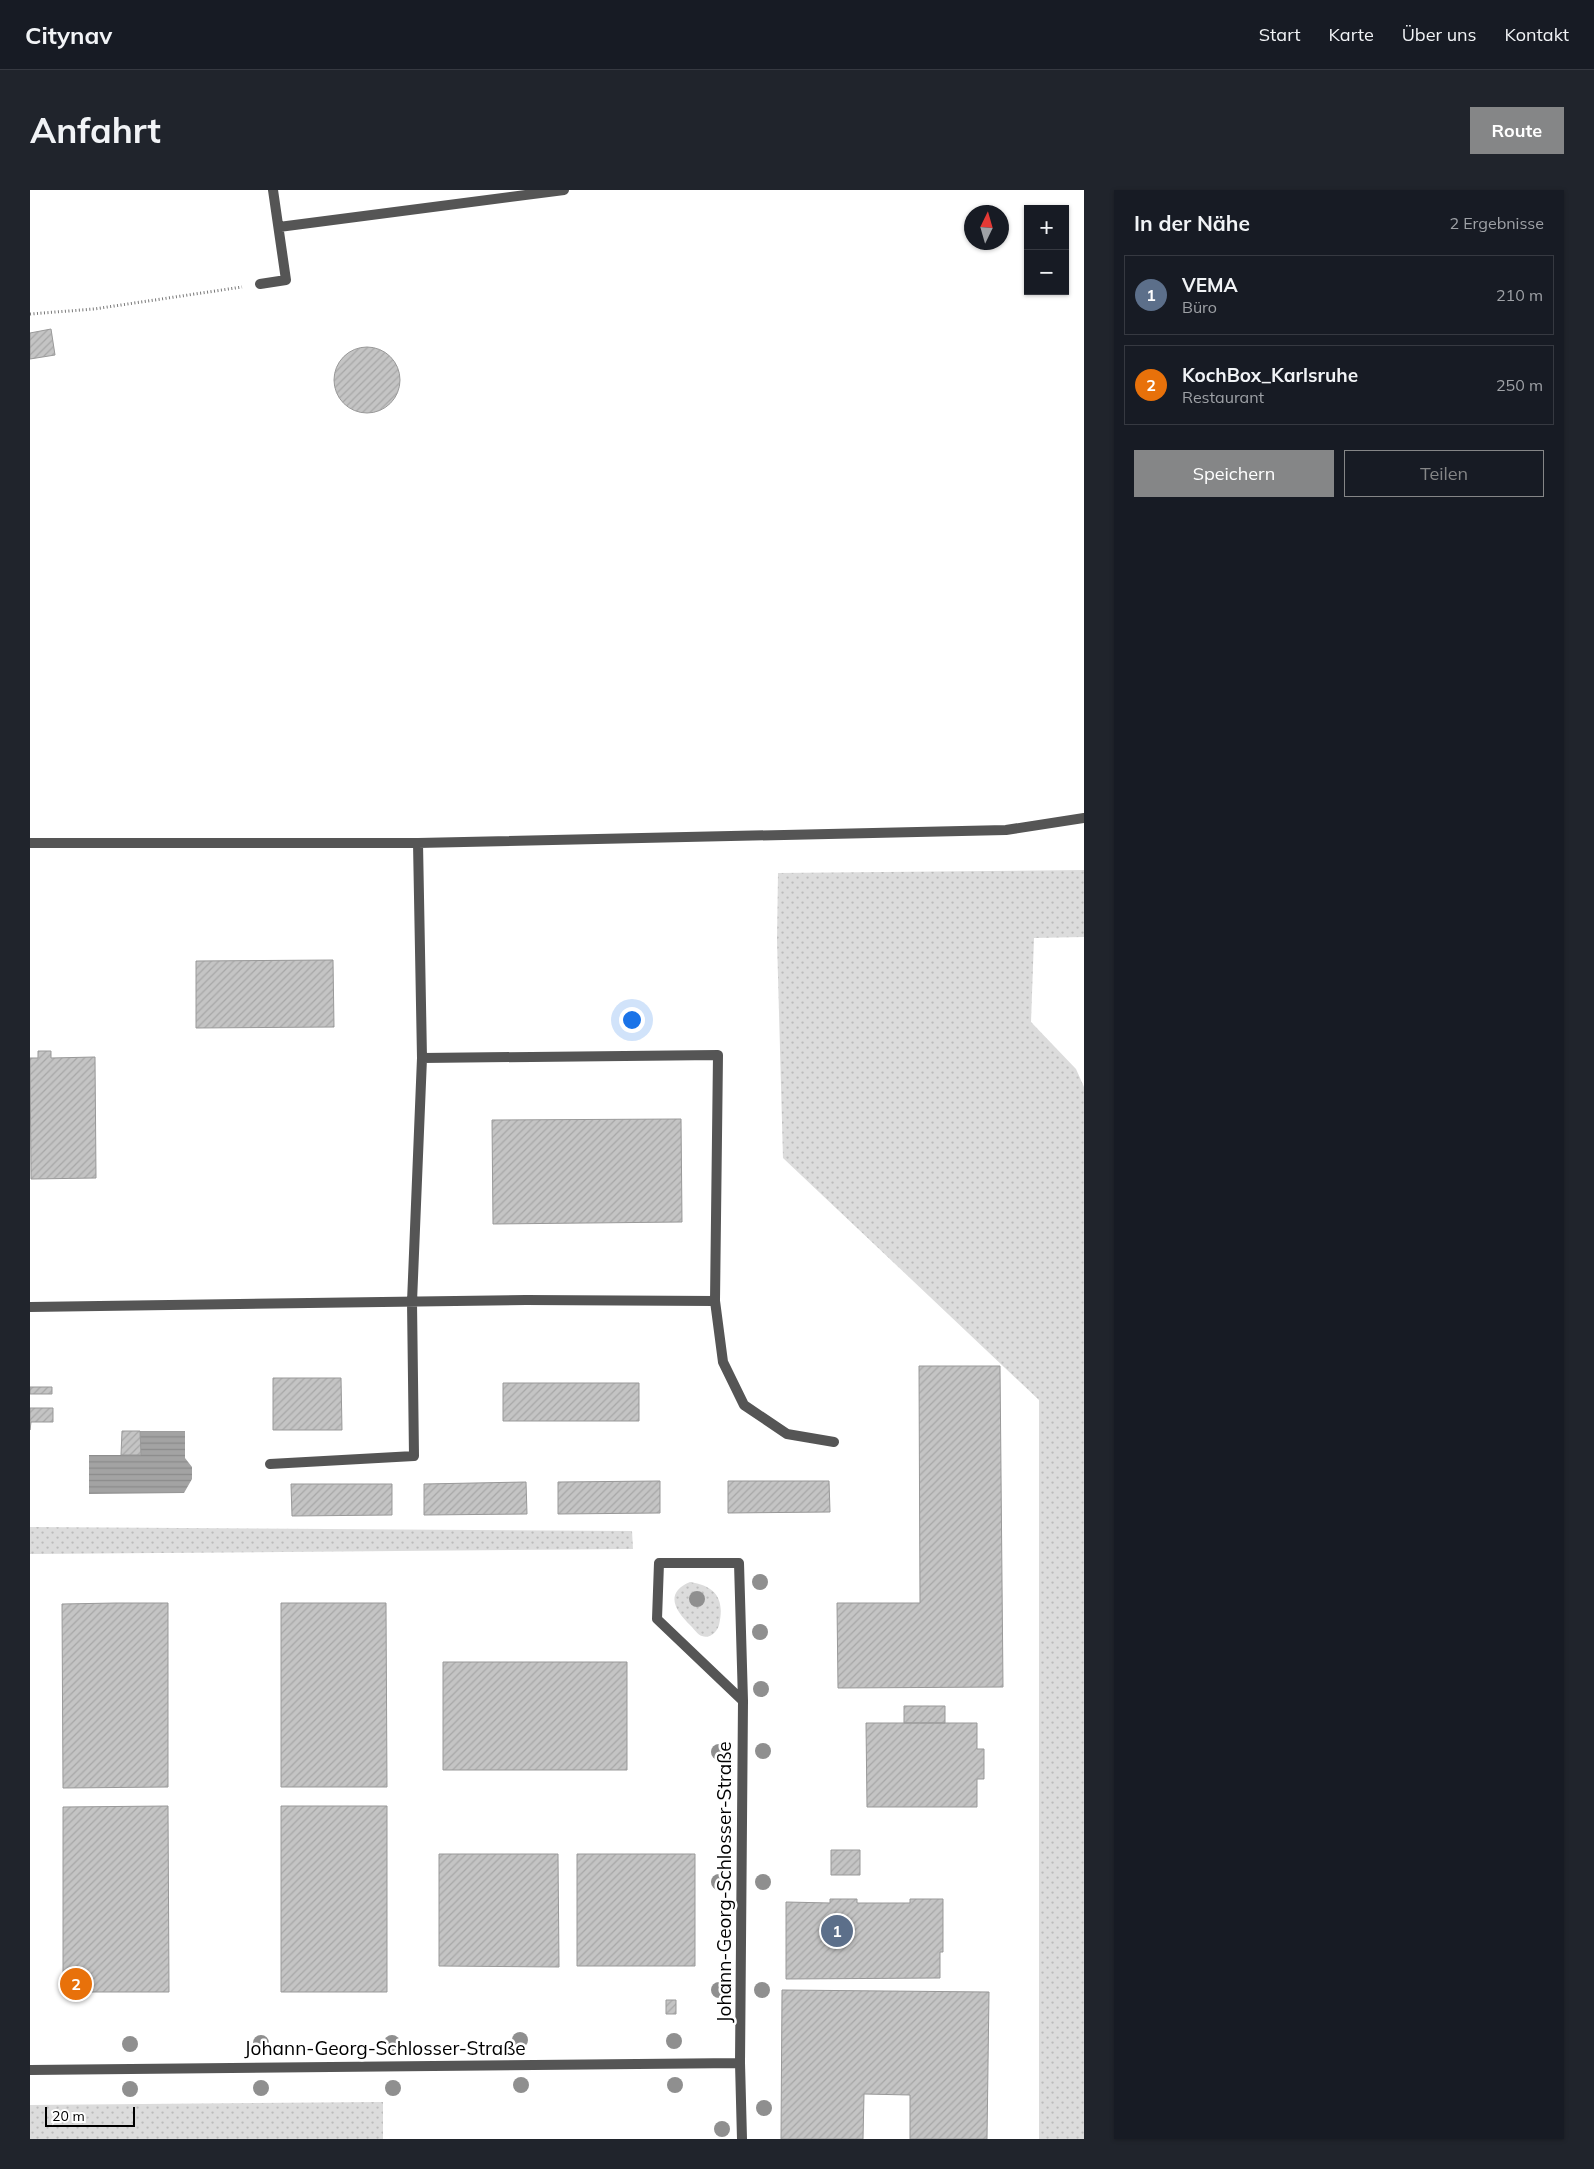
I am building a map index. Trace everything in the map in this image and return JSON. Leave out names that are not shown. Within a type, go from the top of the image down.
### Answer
[{"type":"street","points":[[260,284],[286,280],[273,190]]},
{"type":"street","points":[[279,227],[564,190]]},
{"type":"street","points":[[30,844],[418,843],[1006,830],[1084,818]]},
{"type":"street","points":[[270,1464],[414,1456],[412,1302],[422,1058],[418,843]]},
{"type":"street","points":[[422,1058],[718,1055],[715,1300],[723,1362],[744,1405],[787,1434],[834,1442]]},
{"type":"street","points":[[30,1307],[526,1300],[715,1300]]},
{"type":"street","name":"Johann-Georg-Schlosser-Straße","points":[[742,1701],[657,1619],[659,1563],[739,1563],[742,1701],[740,2063],[742,2139]]},
{"type":"street","name":"Johann-Georg-Schlosser-Straße","points":[[30,2070],[740,2063]]},
{"type":"path","points":[[30,314],[94,309],[260,284]]},
{"type":"shaded area","points":[[1084,870],[1084,937],[1034,938],[1031,1022],[1076,1069],[1084,1087],[1084,2139],[1039,2139],[1039,1400],[783,1158],[777,940],[778,873]]},
{"type":"shaded area","points":[[140,1431],[185,1431],[185,1458],[192,1467],[192,1479],[184,1493],[89,1494],[89,1455],[140,1455]]},
{"type":"shaded area","points":[[30,1527],[632,1531],[633,1549],[30,1554]]},
{"type":"shaded area","points":[[690,1582],[706,1587],[716,1595],[719,1601],[721,1616],[719,1625],[717,1630],[710,1636],[705,1637],[699,1634],[685,1620],[677,1608],[675,1597],[677,1591]]},
{"type":"shaded area","points":[[383,2102],[383,2139],[30,2139],[30,2105]]},
{"type":"building","points":[[51,329],[55,355],[30,359],[30,333]]},
{"type":"building","points":[[367,347],[380,350],[390,357],[397,367],[400,380],[397,393],[390,403],[380,410],[367,413],[354,410],[344,403],[337,393],[334,380],[337,367],[344,357],[354,350]]},
{"type":"building","points":[[333,960],[334,1027],[196,1028],[196,961]]},
{"type":"building","points":[[38,1051],[51,1051],[51,1058],[95,1057],[96,1178],[31,1179],[30,1058],[38,1058]]},
{"type":"building","points":[[681,1119],[682,1222],[493,1224],[492,1120]]},
{"type":"building","points":[[919,1366],[1000,1366],[1003,1687],[838,1688],[837,1603],[920,1603]]},
{"type":"building","points":[[273,1378],[341,1378],[342,1430],[273,1430]]},
{"type":"building","points":[[503,1383],[639,1383],[639,1421],[503,1421]]},
{"type":"building","points":[[30,1387],[52,1387],[52,1394],[30,1394]]},
{"type":"building","points":[[30,1408],[53,1408],[53,1422],[31,1422],[30,1430]]},
{"type":"building","points":[[122,1431],[140,1431],[141,1455],[121,1455]]},
{"type":"building","points":[[660,1481],[660,1513],[558,1514],[558,1482]]},
{"type":"building","points":[[728,1481],[829,1481],[830,1512],[728,1513]]},
{"type":"building","points":[[526,1482],[527,1514],[424,1515],[424,1484]]},
{"type":"building","points":[[291,1484],[392,1484],[392,1515],[292,1516]]},
{"type":"building","points":[[168,1603],[168,1787],[63,1788],[62,1604]]},
{"type":"building","points":[[281,1603],[386,1603],[387,1787],[281,1787]]},
{"type":"building","points":[[443,1662],[627,1662],[627,1770],[443,1770]]},
{"type":"building","points":[[904,1706],[945,1706],[945,1723],[904,1723]]},
{"type":"building","points":[[866,1723],[977,1723],[977,1749],[984,1749],[984,1779],[977,1779],[977,1807],[867,1807]]},
{"type":"building","points":[[168,1806],[169,1992],[63,1992],[63,1807]]},
{"type":"building","points":[[281,1806],[387,1806],[387,1992],[281,1992]]},
{"type":"building","points":[[831,1850],[860,1850],[860,1875],[831,1875]]},
{"type":"building","points":[[439,1854],[558,1854],[559,1967],[439,1966]]},
{"type":"building","points":[[577,1854],[695,1854],[695,1966],[577,1966]]},
{"type":"building","points":[[830,1899],[857,1899],[857,1903],[910,1903],[910,1899],[943,1899],[943,1952],[940,1952],[940,1978],[786,1979],[786,1902],[830,1903]]},
{"type":"building","points":[[782,1990],[989,1992],[987,2139],[910,2139],[910,2095],[864,2094],[863,2139],[781,2139]]},
{"type":"building","points":[[666,2000],[676,2000],[676,2014],[666,2014]]},
{"type":"place","name":"VEMA","points":[[837,1931]]},
{"type":"place","name":"KochBox_Karlsruhe","points":[[76,1984]]}]
